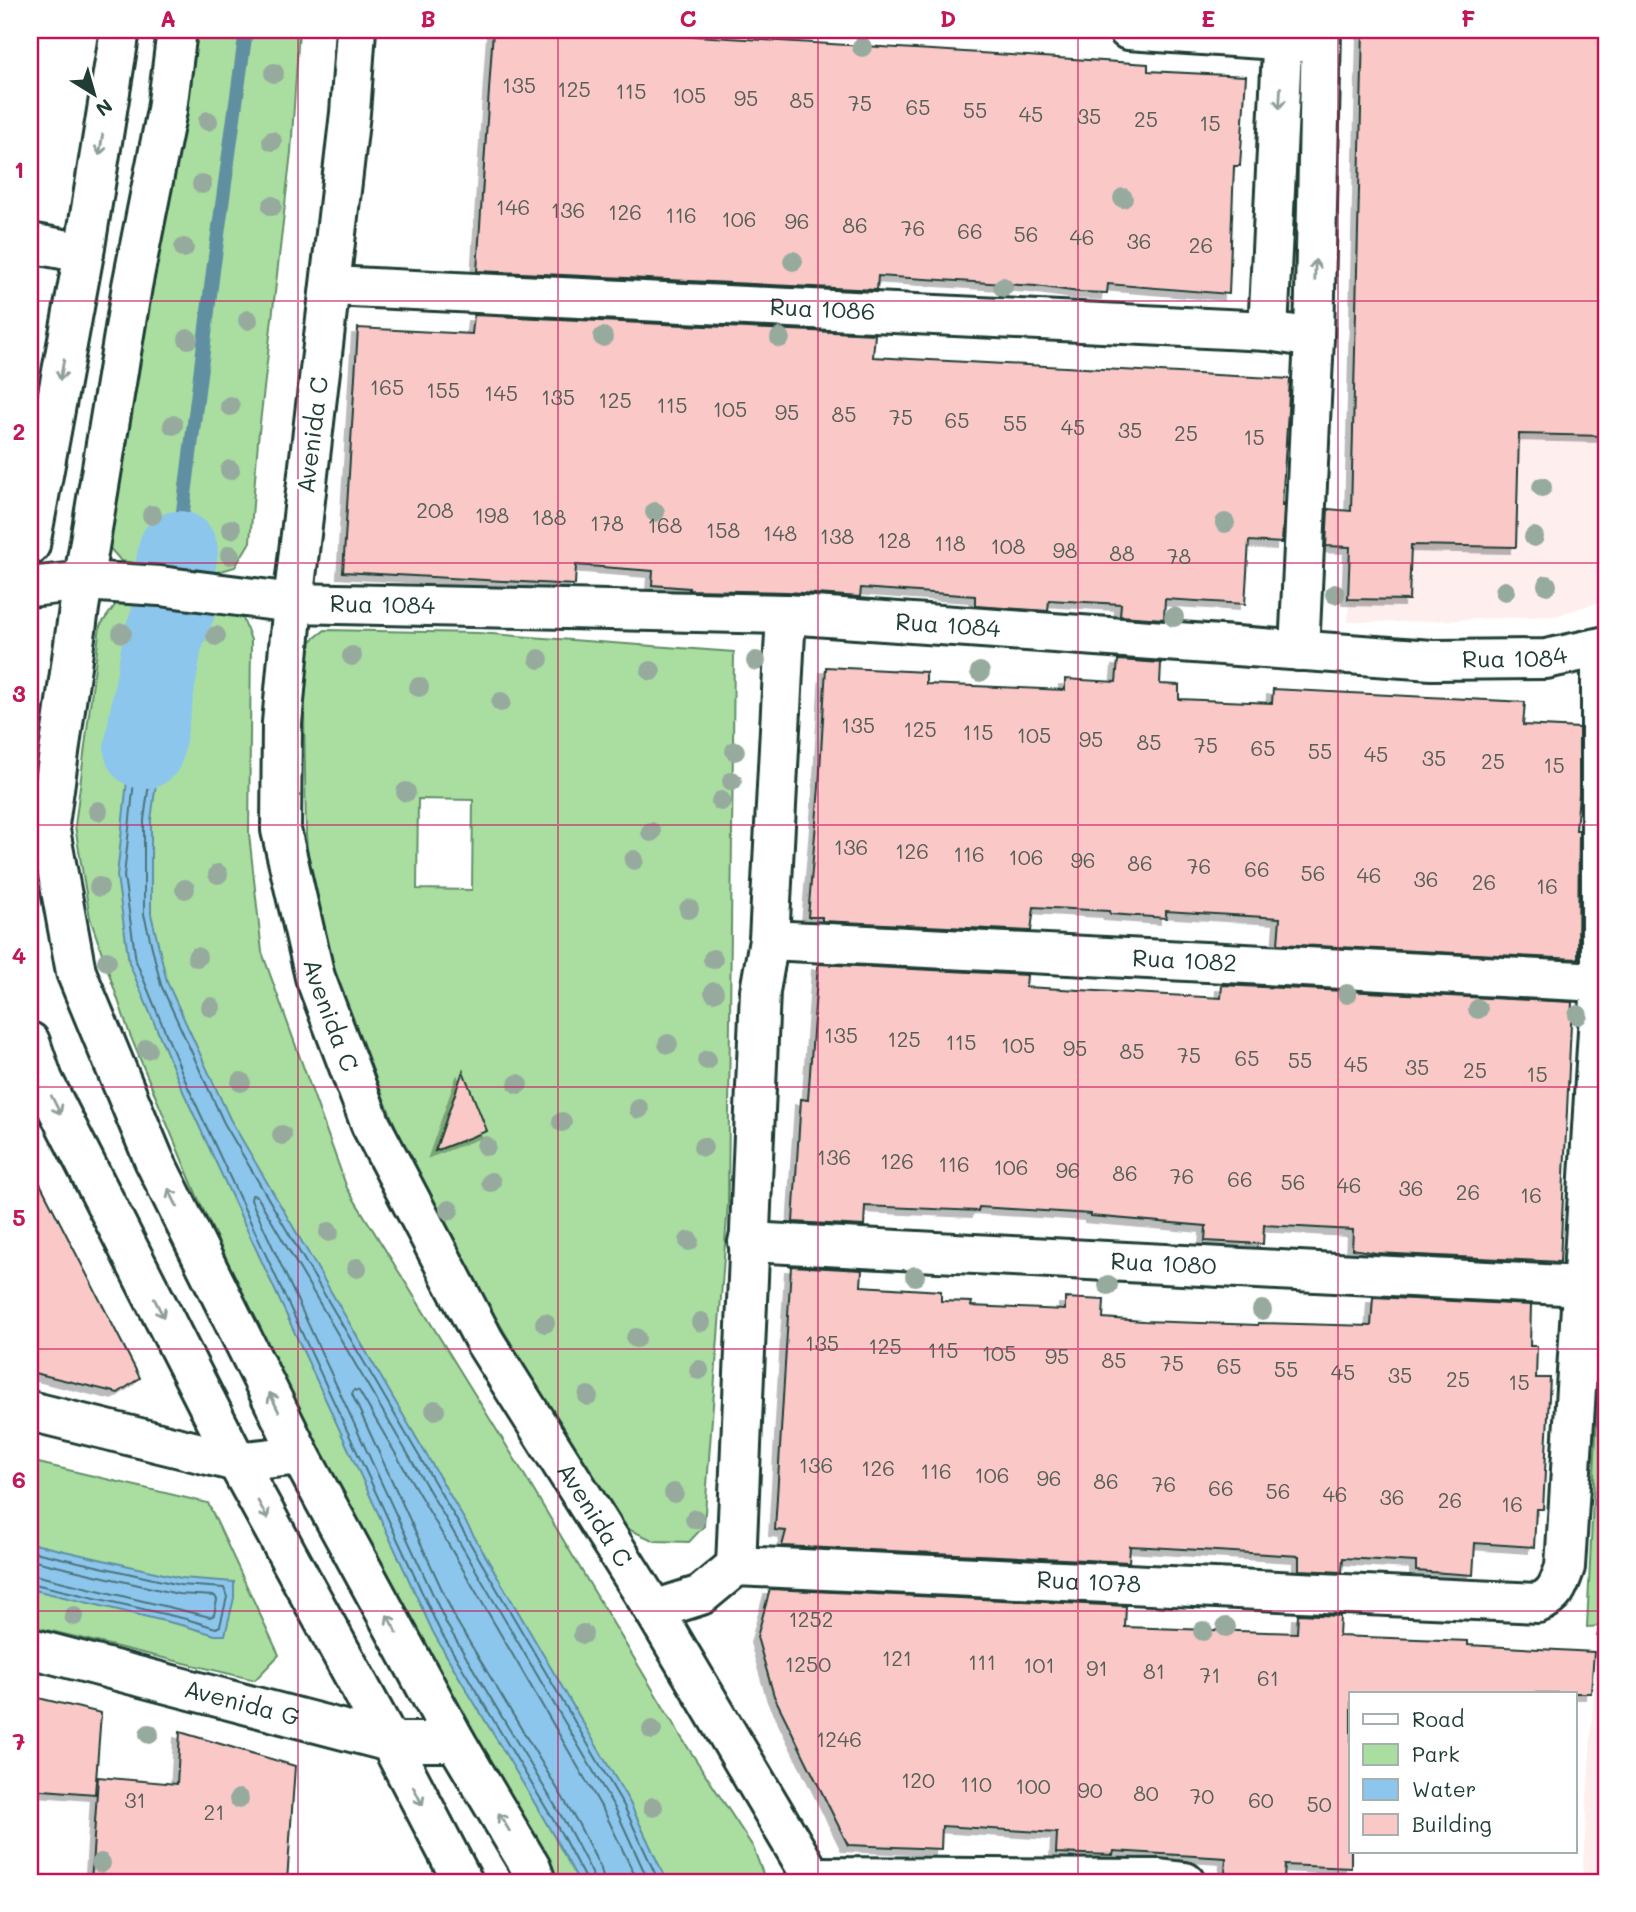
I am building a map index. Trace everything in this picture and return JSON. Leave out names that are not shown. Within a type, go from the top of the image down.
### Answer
[{"type":"street","points":[[30,545],[120,30]]},
{"type":"street","points":[[177,30],[167,110],[132,286],[84,581],[49,825],[76,972],[154,1160],[300,1455],[456,1742],[531,1868],[536,1882]]},
{"type":"street","name":"Avenida C","points":[[356,30],[350,113],[293,603],[282,723],[281,830],[315,977],[371,1125],[485,1342],[654,1610],[812,1880]]},
{"type":"street","points":[[1128,30],[1320,37],[1314,338],[1299,651]]},
{"type":"street","points":[[1268,331],[1283,35]]},
{"type":"street","points":[[30,243],[83,253]]},
{"type":"street","name":"Rua 1086","points":[[331,286],[1268,331],[1314,338]]},
{"type":"street","name":"Rua 1084","points":[[30,587],[84,581],[160,586],[293,603],[786,614],[1432,660],[1546,659],[1604,647]]},
{"type":"street","points":[[654,1610],[701,1595],[736,1566],[760,991],[769,940],[786,614]]},
{"type":"street","points":[[1581,1286],[1601,982],[1604,647]]},
{"type":"street","name":"Rua 1082","points":[[769,940],[1601,982]]},
{"type":"street","points":[[30,1042],[43,1080],[237,1462],[463,1882]]},
{"type":"street","name":"Rua 1080","points":[[748,1242],[1581,1286]]},
{"type":"street","name":"Rua 1078","points":[[736,1566],[1538,1603],[1549,1599],[1557,1590],[1565,1567],[1581,1286]]},
{"type":"street","points":[[30,1411],[237,1462],[300,1455]]},
{"type":"street","name":"Avenida G","points":[[30,1648],[390,1742],[456,1742]]},
{"type":"street","points":[[812,1880],[1159,1879],[1185,1882]]},
{"type":"shaded area","points":[[1363,30],[1606,30],[1606,600],[1555,616],[1348,622]]},
{"type":"shaded area","points":[[1597,1636],[1606,1637],[1606,1882],[1582,1882]]},
{"type":"green space","points":[[193,30],[299,30],[291,152],[258,441],[250,542],[235,567],[211,574],[121,561],[108,546]]},
{"type":"green space","points":[[236,600],[251,640],[249,834],[262,952],[347,1188],[519,1466],[683,1740],[753,1847],[766,1882],[546,1882],[484,1775],[299,1411],[200,1203],[130,1035],[90,918],[75,826],[100,626],[118,601]]},
{"type":"green space","points":[[325,630],[478,633],[734,652],[728,1203],[704,1526],[689,1542],[655,1541],[621,1526],[428,1205],[340,993],[310,901],[306,834],[303,647]],"holes":[[[418,799],[473,800],[472,890],[417,889]]]},
{"type":"green space","points":[[1606,1220],[1606,1637],[1597,1636],[1601,1626],[1587,1627]]},
{"type":"green space","points":[[30,1461],[208,1503],[279,1655],[255,1680],[30,1626]]},
{"type":"water","points":[[149,635],[175,643],[151,820],[151,914],[167,982],[230,1119],[630,1803],[667,1882],[579,1882],[433,1632],[182,1089],[129,963],[117,876],[132,733]]},
{"type":"water","points":[[30,1543],[181,1578],[234,1582],[234,1598],[225,1635],[215,1635],[30,1589]]},
{"type":"building","points":[[493,30],[595,30],[949,51],[1148,64],[1148,71],[1246,76],[1240,166],[1234,166],[1229,294],[1108,284],[1107,293],[1079,292],[1036,286],[878,276],[877,290],[477,271]]},
{"type":"building","points":[[1363,30],[1606,30],[1606,436],[1519,434],[1516,547],[1411,545],[1409,600],[1348,599],[1350,547],[1326,546],[1328,509],[1351,511]]},
{"type":"building","points":[[474,315],[875,334],[873,357],[1290,379],[1282,543],[1249,541],[1245,604],[1165,599],[1164,619],[1120,616],[1121,604],[1049,600],[1048,611],[975,606],[975,596],[861,588],[860,597],[689,590],[652,585],[653,571],[576,565],[575,585],[343,572],[358,328],[472,334]]},
{"type":"building","points":[[1118,660],[1161,663],[1160,684],[1179,685],[1179,699],[1272,703],[1273,689],[1525,702],[1523,725],[1579,728],[1576,830],[1579,830],[1578,959],[1278,944],[1280,918],[1166,911],[1166,918],[1110,914],[1109,911],[1034,907],[1031,931],[822,921],[822,917],[808,917],[826,667],[926,672],[926,684],[1065,690],[1065,679],[1116,682]]},
{"type":"building","points":[[818,964],[1027,975],[1026,987],[1221,998],[1222,985],[1572,1002],[1560,1262],[1376,1253],[1352,1249],[1353,1230],[1264,1225],[1263,1244],[1205,1241],[1206,1226],[1091,1214],[979,1207],[978,1211],[865,1206],[864,1226],[793,1222],[801,1099],[808,1100]]},
{"type":"building","points":[[463,1071],[487,1131],[435,1151]]},
{"type":"building","points":[[30,1164],[140,1378],[118,1393],[30,1372]]},
{"type":"building","points":[[791,1266],[862,1270],[861,1286],[941,1291],[941,1301],[972,1302],[971,1306],[1065,1310],[1065,1298],[1104,1300],[1103,1318],[1143,1321],[1371,1326],[1373,1297],[1531,1305],[1530,1346],[1537,1346],[1536,1378],[1550,1378],[1543,1509],[1536,1509],[1534,1547],[1475,1543],[1473,1575],[1416,1571],[1416,1562],[1343,1558],[1342,1572],[1299,1570],[1299,1556],[1130,1546],[1129,1562],[782,1546],[786,1531],[775,1530]]},
{"type":"building","points":[[770,1589],[1126,1606],[1125,1627],[1297,1633],[1298,1614],[1340,1616],[1339,1636],[1468,1641],[1468,1645],[1594,1652],[1591,1693],[1349,1692],[1351,1868],[1285,1865],[1284,1878],[1225,1875],[1226,1858],[1114,1851],[1113,1855],[1056,1853],[1057,1833],[942,1826],[941,1849],[848,1845],[774,1696],[757,1637]]},
{"type":"building","points":[[30,1696],[101,1713],[95,1794],[30,1789]]},
{"type":"building","points":[[180,1732],[295,1766],[287,1882],[136,1879],[136,1882],[91,1882],[98,1777],[177,1784]]},
{"type":"waterway","points":[[178,551],[246,30]]},
{"type":"waterway","points":[[144,749],[163,639],[179,598],[175,569],[178,551]]}]
